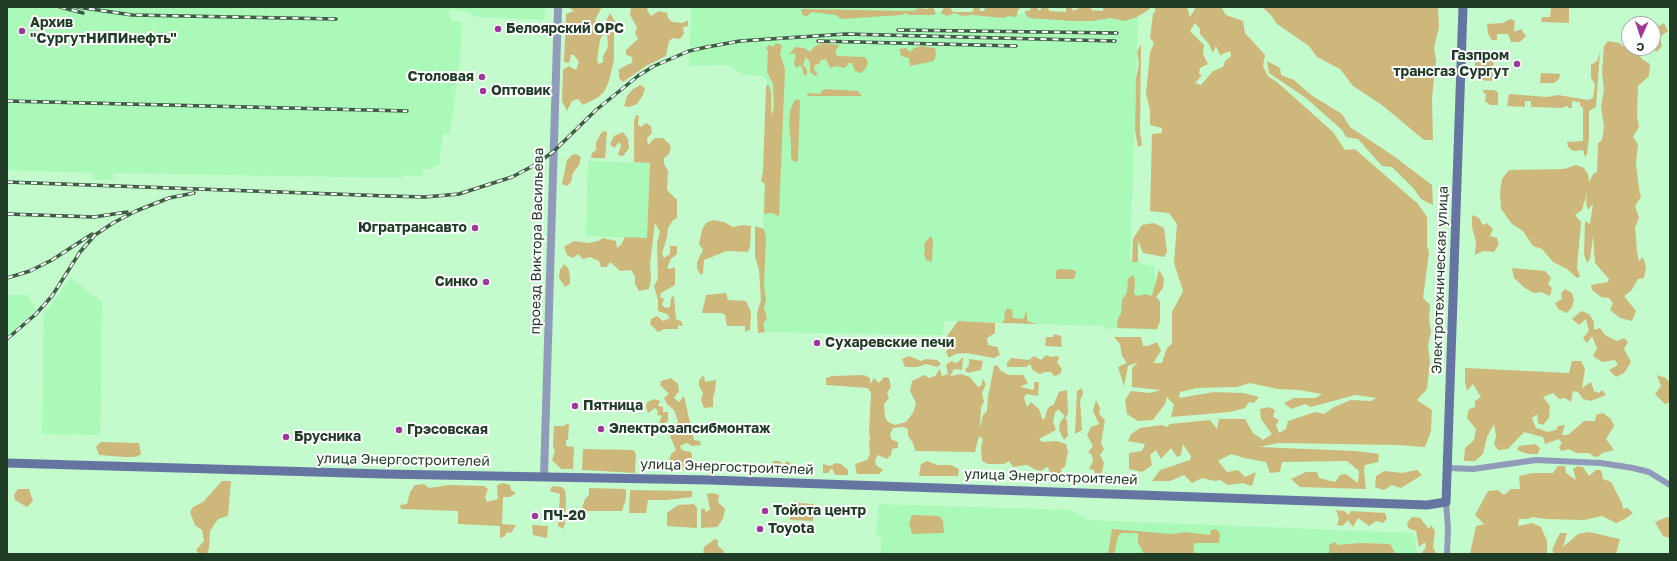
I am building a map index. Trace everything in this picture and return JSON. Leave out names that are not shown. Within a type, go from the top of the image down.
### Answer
[{"type":"main road","name":"Электротехническая улица","points":[[1446,502],[1463,7]]},
{"type":"main road","name":"улица Энергостроителей","points":[[7,463],[384,474],[709,480],[1413,504],[1446,502]]},
{"type":"street","name":"проезд Виктора Васильева","points":[[544,476],[558,7]]},
{"type":"street","points":[[1448,468],[1473,469],[1536,460],[1601,463],[1649,472],[1670,485]]},
{"type":"street","name":"Электротехническая улица","points":[[1446,502],[1448,528],[1447,554]]},
{"type":"shaded area","points":[[7,7],[545,7],[544,20],[476,17],[470,13],[450,9],[449,16],[452,21],[462,22],[460,58],[450,134],[443,134],[439,165],[433,165],[433,169],[423,169],[423,176],[403,175],[402,178],[113,173],[113,180],[93,180],[93,173],[7,170]]},
{"type":"shaded area","points":[[568,7],[602,7],[595,20],[599,26],[605,23],[610,13],[616,23],[614,30],[614,60],[609,81],[604,92],[597,98],[583,105],[578,99],[572,101],[567,111],[562,101],[563,70],[569,66],[576,70],[579,62],[574,55],[571,55],[569,63],[564,62],[566,14],[574,11]],"holes":[[[604,33],[607,33],[608,47],[603,56],[603,62],[599,64],[597,60],[600,40]]]},
{"type":"shaded area","points":[[631,7],[648,7],[647,10],[651,16],[659,11],[667,13],[668,18],[672,22],[683,23],[688,20],[688,26],[683,27],[684,34],[680,39],[673,38],[669,41],[666,56],[646,66],[623,82],[619,78],[619,69],[633,62],[631,56],[626,55],[626,50],[638,39],[635,33],[637,27],[630,15]]},
{"type":"shaded area","points":[[691,7],[925,7],[925,11],[1138,17],[1130,261],[1155,267],[1156,330],[1117,328],[1107,329],[1104,326],[950,321],[944,322],[943,335],[760,332],[767,80],[762,76],[744,75],[728,65],[689,66]]},
{"type":"shaded area","points":[[929,7],[933,7],[936,13],[934,15],[909,15],[906,13],[902,15],[841,19],[836,15],[812,12],[806,17],[802,14],[801,9],[914,11],[918,8],[928,9]]},
{"type":"shaded area","points":[[944,7],[950,7],[953,12],[972,12],[974,9],[972,7],[981,7],[979,11],[984,11],[985,8],[990,7],[1022,7],[1018,10],[1016,17],[1008,16],[1004,18],[972,15],[962,16],[955,13],[947,16],[941,13]]},
{"type":"shaded area","points":[[1031,7],[1036,7],[1040,11],[1042,7],[1047,7],[1050,11],[1066,12],[1066,7],[1072,7],[1073,11],[1081,7],[1092,7],[1091,10],[1103,11],[1103,7],[1148,7],[1150,9],[1137,17],[1125,21],[1110,18],[1092,21],[1071,21],[1029,18],[1024,12],[1030,10]]},
{"type":"shaded area","points":[[1153,7],[1187,7],[1190,17],[1196,7],[1221,7],[1226,15],[1243,21],[1245,33],[1265,55],[1263,66],[1268,76],[1277,82],[1333,132],[1345,150],[1355,149],[1418,204],[1427,217],[1427,246],[1429,253],[1423,298],[1430,305],[1429,320],[1431,331],[1428,346],[1430,362],[1427,389],[1417,400],[1432,410],[1431,431],[1425,447],[1397,445],[1279,443],[1259,447],[1355,451],[1379,454],[1378,462],[1365,465],[1364,471],[1366,489],[1300,487],[1291,479],[1306,472],[1317,472],[1319,478],[1335,482],[1340,475],[1346,474],[1358,483],[1359,471],[1347,461],[1282,462],[1280,472],[1270,473],[1266,462],[1231,454],[1218,461],[1227,472],[1238,470],[1245,477],[1256,472],[1252,486],[1243,483],[1228,485],[1220,480],[1215,481],[1202,478],[1192,483],[1184,475],[1170,481],[1152,481],[1160,470],[1190,460],[1191,456],[1183,444],[1181,455],[1177,457],[1171,448],[1161,459],[1156,450],[1150,455],[1152,465],[1142,472],[1129,469],[1129,453],[1142,451],[1145,444],[1128,441],[1131,434],[1140,428],[1162,425],[1167,427],[1170,424],[1210,420],[1217,429],[1219,419],[1245,419],[1253,433],[1263,440],[1272,434],[1261,419],[1260,409],[1269,407],[1275,410],[1273,417],[1279,420],[1276,425],[1279,433],[1286,429],[1288,421],[1315,412],[1324,414],[1334,407],[1351,400],[1371,401],[1376,398],[1355,395],[1311,407],[1305,404],[1291,409],[1284,403],[1294,398],[1316,398],[1322,394],[1299,390],[1278,389],[1250,383],[1237,387],[1197,388],[1180,392],[1179,398],[1214,392],[1243,393],[1259,397],[1254,403],[1249,402],[1245,408],[1230,412],[1171,417],[1174,405],[1167,397],[1165,404],[1153,420],[1138,421],[1127,414],[1125,400],[1131,391],[1150,393],[1161,390],[1132,387],[1132,368],[1138,362],[1128,366],[1124,386],[1118,367],[1127,363],[1122,356],[1120,344],[1114,337],[1141,337],[1143,346],[1148,346],[1157,342],[1161,351],[1153,363],[1162,363],[1167,348],[1172,344],[1172,312],[1183,291],[1174,263],[1177,224],[1169,213],[1150,211],[1152,134],[1162,133],[1162,128],[1150,125],[1150,110],[1146,94],[1150,53],[1154,43],[1150,38],[1153,14],[1156,10]],"holes":[[[1195,23],[1200,29],[1200,34],[1209,44],[1213,53],[1216,46],[1220,55],[1230,51],[1231,56],[1225,61],[1223,67],[1213,71],[1201,85],[1195,83],[1202,75],[1199,74],[1200,68],[1208,64],[1203,54],[1204,45],[1190,31]]]},
{"type":"shaded area","points":[[1262,7],[1438,7],[1439,27],[1434,48],[1436,60],[1432,98],[1433,140],[1424,140],[1382,105],[1353,86],[1340,69],[1317,57],[1309,46],[1277,24],[1271,15]]},
{"type":"shaded area","points":[[1551,7],[1569,7],[1569,23],[1541,22],[1542,17],[1550,17]]},
{"type":"shaded area","points":[[1510,19],[1515,21],[1514,32],[1521,29],[1526,36],[1520,42],[1511,42],[1508,34],[1497,34],[1497,40],[1492,40],[1488,34],[1487,24],[1503,23]]},
{"type":"shaded area","points":[[1664,23],[1668,31],[1661,36],[1661,25]]},
{"type":"shaded area","points":[[1608,41],[1619,43],[1621,45],[1621,56],[1640,56],[1650,64],[1649,76],[1638,86],[1637,116],[1639,127],[1633,137],[1638,144],[1636,163],[1641,197],[1635,206],[1639,218],[1635,227],[1637,252],[1639,261],[1643,257],[1646,267],[1644,278],[1638,279],[1631,291],[1624,296],[1636,311],[1632,321],[1620,318],[1610,310],[1613,303],[1609,298],[1601,297],[1592,290],[1591,285],[1608,282],[1609,279],[1595,263],[1593,236],[1590,259],[1587,263],[1584,254],[1585,221],[1590,224],[1593,204],[1588,210],[1586,203],[1587,193],[1582,210],[1575,215],[1581,222],[1577,268],[1580,276],[1577,278],[1567,269],[1553,262],[1542,249],[1533,246],[1523,231],[1512,224],[1501,209],[1500,192],[1502,179],[1509,170],[1564,169],[1576,165],[1584,168],[1588,174],[1589,182],[1593,174],[1597,172],[1598,143],[1602,140],[1604,127],[1601,106],[1604,90],[1602,72],[1604,46]]},
{"type":"shaded area","points":[[776,43],[782,45],[780,54],[785,69],[779,216],[772,213],[764,214],[765,184],[761,181],[763,172],[766,87],[768,84],[771,92],[771,116],[774,108],[773,84],[767,72],[768,51],[766,48],[769,45],[773,47]]},
{"type":"shaded area","points":[[822,43],[840,45],[835,51],[837,56],[865,57],[868,62],[866,68],[861,73],[855,71],[852,63],[849,63],[845,68],[836,66],[830,68],[826,59],[821,60],[819,64],[815,65],[814,70],[818,74],[815,76],[810,72],[810,62],[806,57],[803,65],[807,69],[807,75],[804,75],[801,65],[796,68],[794,63],[796,56],[794,53],[789,55],[795,47],[804,48],[810,52],[814,47]]},
{"type":"shaded area","points":[[1141,44],[1140,132],[1142,145],[1138,147],[1135,130],[1136,78],[1139,64],[1137,52]]},
{"type":"shaded area","points":[[922,46],[935,48],[936,54],[934,61],[910,66],[909,58],[901,56],[899,49],[906,48],[910,52],[914,48]]},
{"type":"shaded area","points":[[1600,52],[1596,107],[1589,111],[1589,137],[1587,154],[1585,157],[1583,150],[1573,151],[1568,147],[1567,142],[1583,141],[1583,108],[1580,105],[1580,102],[1572,101],[1572,108],[1567,106],[1562,108],[1531,107],[1531,101],[1525,101],[1525,107],[1507,106],[1509,94],[1547,97],[1558,95],[1588,100],[1593,98],[1595,84],[1591,78],[1591,65],[1597,61]]},
{"type":"shaded area","points":[[1479,55],[1492,56],[1494,60],[1492,81],[1479,80],[1475,76],[1475,57]]},
{"type":"shaded area","points":[[1267,61],[1280,68],[1281,75],[1294,80],[1311,95],[1342,114],[1350,127],[1395,157],[1432,185],[1433,205],[1421,199],[1414,189],[1392,167],[1382,166],[1358,139],[1346,137],[1342,130],[1306,98],[1269,73]]},
{"type":"shaded area","points":[[1541,73],[1560,74],[1559,79],[1554,83],[1540,83]]},
{"type":"shaded area","points":[[640,85],[645,88],[643,95],[637,104],[629,107],[624,106],[627,96],[633,89]]},
{"type":"shaded area","points":[[824,89],[858,91],[862,96],[807,96],[808,93],[820,94]]},
{"type":"shaded area","points":[[1482,90],[1494,90],[1498,92],[1498,105],[1490,105],[1485,101],[1486,95]]},
{"type":"shaded area","points":[[798,99],[800,101],[798,161],[794,162],[791,158],[789,125],[790,111],[794,101]]},
{"type":"shaded area","points":[[636,115],[639,116],[638,124],[641,127],[646,123],[651,126],[652,133],[647,138],[648,145],[655,138],[663,138],[671,146],[669,154],[664,158],[664,164],[668,171],[667,190],[677,200],[677,218],[673,220],[668,228],[662,254],[664,258],[670,254],[670,246],[677,246],[677,254],[671,259],[667,268],[671,269],[675,267],[675,285],[661,293],[660,297],[664,299],[662,305],[666,308],[670,307],[671,298],[674,296],[676,319],[681,321],[683,326],[678,325],[678,329],[664,329],[658,332],[650,324],[651,319],[657,316],[663,321],[670,318],[667,314],[658,311],[658,300],[654,286],[658,279],[657,243],[660,232],[655,223],[650,264],[651,279],[649,289],[639,291],[635,284],[635,276],[631,270],[620,271],[610,262],[607,267],[601,267],[599,261],[590,257],[583,259],[578,254],[573,258],[567,255],[564,247],[574,241],[588,243],[598,241],[603,238],[616,241],[617,248],[621,245],[625,237],[647,238],[650,163],[634,162],[634,121]]},
{"type":"shaded area","points":[[604,131],[607,132],[605,158],[591,158],[592,153],[596,150],[596,143],[601,133]]},
{"type":"shaded area","points":[[623,132],[628,139],[629,148],[623,156],[618,155],[621,145],[619,142],[614,148],[610,144],[614,136]]},
{"type":"shaded area","points":[[576,154],[581,157],[579,165],[573,173],[571,182],[567,186],[562,184],[567,160],[572,155]]},
{"type":"shaded area","points":[[588,161],[650,163],[647,238],[586,236]]},
{"type":"shaded area","points":[[1472,215],[1479,218],[1483,225],[1487,223],[1493,229],[1490,236],[1497,238],[1499,244],[1494,252],[1483,251],[1475,255],[1476,242],[1472,227]]},
{"type":"shaded area","points":[[713,220],[724,222],[733,227],[743,225],[751,226],[750,247],[748,252],[727,251],[704,260],[703,274],[700,274],[697,268],[697,262],[703,250],[699,244],[702,230],[706,223]]},
{"type":"shaded area","points":[[1154,223],[1164,228],[1167,252],[1164,257],[1143,253],[1138,241],[1138,262],[1132,262],[1133,239],[1142,225]]},
{"type":"shaded area","points":[[755,226],[764,229],[766,237],[764,286],[766,300],[764,308],[767,318],[763,324],[765,332],[758,333],[757,313],[761,300],[759,270],[755,257]]},
{"type":"shaded area","points":[[931,236],[933,241],[932,262],[926,260],[924,254],[924,244]]},
{"type":"shaded area","points":[[564,264],[568,268],[570,275],[570,284],[565,287],[559,278],[560,270]]},
{"type":"shaded area","points":[[1512,268],[1545,271],[1551,278],[1548,284],[1552,288],[1550,296],[1541,292],[1534,293],[1525,288],[1514,278]]},
{"type":"shaded area","points":[[1060,269],[1075,270],[1076,273],[1074,279],[1056,279],[1056,271]]},
{"type":"shaded area","points":[[1159,270],[1164,278],[1163,288],[1156,297],[1160,301],[1160,321],[1157,329],[1117,328],[1118,318],[1121,314],[1122,300],[1127,292],[1128,279],[1133,275],[1135,280],[1134,294],[1138,296],[1145,294],[1152,296]]},
{"type":"shaded area","points":[[71,278],[102,302],[100,435],[42,434],[44,314]]},
{"type":"shaded area","points":[[1565,289],[1572,293],[1574,300],[1572,307],[1567,313],[1558,309],[1555,303],[1562,299],[1561,293]]},
{"type":"shaded area","points":[[726,293],[728,300],[746,301],[751,312],[750,330],[745,332],[745,326],[727,326],[725,315],[722,313],[702,313],[706,295]]},
{"type":"shaded area","points":[[7,295],[27,295],[36,310],[7,336]]},
{"type":"shaded area","points":[[1007,308],[1012,310],[1013,318],[1023,319],[1027,311],[1027,321],[1037,324],[1002,323],[1005,319],[1004,314]]},
{"type":"shaded area","points":[[1581,311],[1589,314],[1594,322],[1594,330],[1600,328],[1605,335],[1617,341],[1624,338],[1628,342],[1624,349],[1631,362],[1624,373],[1616,377],[1609,370],[1618,365],[1615,360],[1602,362],[1593,356],[1597,348],[1592,336],[1587,343],[1583,338],[1589,331],[1586,319],[1579,325],[1572,319]]},
{"type":"shaded area","points":[[958,321],[995,323],[995,333],[987,338],[988,345],[997,347],[1000,355],[994,358],[966,353],[955,354],[949,358],[946,352],[950,346],[947,336]]},
{"type":"shaded area","points":[[1054,334],[1061,336],[1062,347],[1045,346],[1046,337],[1053,337]]},
{"type":"shaded area","points":[[1046,355],[1051,357],[1058,356],[1059,359],[1057,362],[1062,369],[1060,374],[1054,376],[1051,372],[1045,372],[1040,374],[1033,370],[1030,364],[1026,367],[1007,367],[1007,363],[1011,358],[1029,360],[1034,356],[1041,360]]},
{"type":"shaded area","points":[[909,356],[921,361],[926,359],[937,360],[941,364],[937,367],[926,364],[918,367],[905,367],[902,359]]},
{"type":"shaded area","points":[[963,357],[962,370],[954,369],[950,376],[961,374],[970,377],[978,387],[981,386],[983,379],[986,384],[982,393],[984,402],[981,407],[980,429],[983,415],[987,411],[994,366],[997,365],[1001,371],[1009,375],[1023,375],[1028,383],[1020,387],[1034,390],[1034,382],[1039,382],[1038,396],[1026,394],[1024,398],[1027,407],[1031,402],[1039,409],[1044,420],[1048,408],[1054,404],[1059,392],[1067,390],[1068,413],[1065,419],[1067,420],[1068,436],[1064,440],[1059,430],[1060,422],[1065,416],[1058,409],[1055,413],[1053,422],[1056,430],[1039,439],[1042,442],[1057,441],[1066,444],[1068,452],[1065,467],[1061,469],[1061,473],[1057,478],[1046,479],[1042,475],[1050,471],[1047,467],[1041,471],[1027,465],[1013,467],[1009,461],[1004,464],[988,464],[982,461],[981,447],[983,439],[979,436],[975,452],[915,451],[913,443],[908,436],[908,429],[903,427],[893,428],[890,434],[892,440],[898,442],[898,448],[892,449],[891,455],[887,459],[878,455],[875,460],[876,465],[883,470],[879,474],[857,474],[855,464],[867,460],[870,454],[869,432],[871,393],[868,388],[826,385],[826,378],[832,376],[864,375],[870,378],[870,384],[874,378],[879,383],[884,377],[889,378],[891,387],[887,393],[889,398],[884,404],[885,417],[888,422],[895,425],[906,422],[913,413],[916,403],[910,391],[912,381],[925,375],[929,378],[935,376],[940,369],[942,376],[948,374],[946,365],[951,361],[957,363]]},
{"type":"shaded area","points":[[969,359],[983,361],[981,370],[968,373],[965,370],[969,365]]},
{"type":"shaded area","points":[[1572,361],[1581,361],[1585,369],[1582,388],[1591,382],[1594,391],[1599,393],[1602,390],[1606,395],[1591,401],[1583,399],[1578,392],[1573,391],[1571,402],[1565,398],[1559,399],[1553,393],[1543,397],[1550,406],[1549,418],[1543,425],[1538,423],[1537,414],[1532,418],[1536,428],[1548,432],[1556,430],[1558,426],[1565,425],[1562,435],[1568,435],[1584,421],[1595,421],[1596,415],[1603,413],[1611,419],[1614,426],[1606,439],[1614,450],[1602,453],[1595,457],[1589,453],[1576,453],[1569,449],[1561,451],[1559,447],[1562,443],[1559,439],[1545,444],[1543,437],[1524,432],[1508,449],[1498,450],[1494,444],[1496,436],[1494,424],[1487,437],[1483,454],[1475,461],[1464,461],[1465,448],[1474,440],[1476,429],[1467,418],[1469,409],[1475,407],[1475,401],[1481,397],[1473,384],[1467,391],[1465,382],[1465,368],[1569,373]]},
{"type":"shaded area","points":[[704,375],[705,382],[716,380],[713,407],[704,408],[701,400],[703,393],[699,386],[699,380]]},
{"type":"shaded area","points":[[1657,375],[1666,378],[1670,383],[1670,402],[1665,404],[1655,394],[1661,386]]},
{"type":"shaded area","points":[[671,378],[678,384],[679,391],[674,398],[679,402],[684,396],[694,440],[700,441],[701,445],[692,446],[687,443],[680,446],[682,450],[691,452],[692,457],[686,468],[677,470],[659,466],[663,462],[669,461],[671,454],[676,450],[670,436],[675,430],[678,421],[674,410],[667,404],[664,398],[669,394],[660,385],[661,381]]},
{"type":"shaded area","points":[[1082,388],[1083,394],[1080,400],[1082,430],[1075,434],[1077,391]]},
{"type":"shaded area","points":[[655,399],[660,401],[658,406],[663,407],[663,412],[668,412],[668,421],[663,424],[659,422],[662,416],[657,415],[658,411],[655,408],[648,413],[646,407],[647,402]]},
{"type":"shaded area","points":[[1096,400],[1100,408],[1099,414],[1105,420],[1101,444],[1104,449],[1100,455],[1104,463],[1101,475],[1096,477],[1094,470],[1089,469],[1093,461],[1092,455],[1088,452],[1093,446],[1087,435],[1091,427],[1099,424],[1093,411]]},
{"type":"shaded area","points":[[569,423],[568,440],[566,440],[566,446],[574,447],[573,469],[561,469],[552,460],[555,451],[553,446],[554,426],[563,426]]},
{"type":"shaded area","points":[[101,442],[139,443],[141,454],[136,457],[99,455],[96,447]]},
{"type":"shaded area","points":[[1535,444],[1540,448],[1538,454],[1528,454],[1517,450],[1519,446]]},
{"type":"shaded area","points":[[583,449],[633,450],[636,454],[635,473],[582,470]]},
{"type":"shaded area","points":[[773,461],[779,461],[784,465],[786,461],[797,467],[796,474],[787,472],[773,473],[771,469]]},
{"type":"shaded area","points":[[927,461],[937,465],[951,465],[959,469],[958,476],[919,476],[921,464]]},
{"type":"shaded area","points":[[836,463],[841,464],[848,470],[848,475],[835,475],[832,468],[828,473],[823,473],[823,464],[830,466]]},
{"type":"shaded area","points":[[1558,466],[1565,466],[1566,473],[1576,480],[1573,469],[1578,466],[1583,467],[1589,476],[1596,470],[1601,470],[1603,479],[1611,482],[1622,503],[1623,509],[1628,508],[1633,513],[1616,523],[1602,516],[1584,520],[1545,519],[1533,517],[1519,519],[1518,526],[1532,523],[1541,527],[1547,541],[1547,554],[1470,554],[1476,526],[1484,524],[1475,515],[1488,491],[1498,490],[1504,495],[1511,489],[1520,489],[1519,476],[1533,473],[1553,473]]},
{"type":"shaded area","points":[[1417,470],[1422,475],[1401,488],[1392,485],[1384,490],[1375,487],[1376,476],[1384,471],[1402,473]]},
{"type":"shaded area","points":[[222,481],[231,481],[228,516],[218,519],[210,531],[209,549],[207,553],[199,554],[196,550],[204,541],[202,530],[195,525],[190,512],[193,507],[203,502]]},
{"type":"shaded area","points":[[503,483],[510,485],[511,490],[516,493],[510,497],[503,497],[502,524],[516,525],[511,533],[507,532],[505,536],[500,538],[500,526],[458,524],[458,511],[401,509],[400,505],[407,504],[410,492],[415,485],[424,484],[429,488],[449,485],[484,486],[488,489],[485,497],[487,502],[498,499],[497,485]]},
{"type":"shaded area","points":[[552,486],[562,487],[565,490],[565,524],[563,529],[558,526],[560,494],[550,491]]},
{"type":"shaded area","points":[[589,488],[626,489],[626,499],[622,511],[585,511],[582,508],[585,499],[589,495]]},
{"type":"shaded area","points":[[18,489],[29,489],[33,501],[27,507],[15,500],[14,495]]},
{"type":"shaded area","points":[[630,490],[692,491],[692,497],[666,500],[648,500],[646,513],[629,513]]},
{"type":"shaded area","points":[[712,493],[719,495],[718,502],[725,509],[723,519],[717,527],[701,528],[701,510],[704,508],[706,512],[710,510],[707,494]]},
{"type":"shaded area","points":[[797,501],[797,503],[814,504],[813,521],[790,520],[790,503]]},
{"type":"shaded area","points":[[694,504],[697,508],[697,528],[667,526],[667,513],[678,505]]},
{"type":"shaded area","points":[[879,504],[1072,510],[1088,520],[1413,533],[1416,540],[1416,554],[881,554],[881,538],[876,536]]},
{"type":"shaded area","points":[[1336,510],[1344,511],[1349,515],[1351,511],[1385,513],[1387,519],[1383,523],[1376,521],[1369,526],[1358,518],[1353,527],[1348,520],[1342,526],[1337,525],[1339,519]]},
{"type":"shaded area","points":[[912,515],[939,516],[943,521],[944,533],[912,534],[909,523]]},
{"type":"shaded area","points":[[1412,517],[1420,518],[1429,529],[1431,525],[1435,531],[1433,548],[1437,554],[1421,554],[1426,547],[1425,542],[1419,547],[1416,531],[1408,528],[1407,523]]},
{"type":"shaded area","points":[[1667,517],[1670,518],[1670,538],[1663,536],[1655,522]]},
{"type":"shaded area","points":[[532,525],[548,526],[547,538],[533,535]]},
{"type":"shaded area","points":[[1112,529],[1171,534],[1186,532],[1210,535],[1211,530],[1216,529],[1220,533],[1219,543],[1195,543],[1193,546],[1195,554],[1144,554],[1138,542],[1138,533],[1121,533],[1118,536],[1114,554],[1108,554]]},
{"type":"shaded area","points":[[1589,532],[1620,539],[1616,554],[1555,554],[1552,550],[1560,533],[1567,533],[1563,547],[1578,534]]},
{"type":"shaded area","points":[[715,539],[718,540],[718,546],[724,551],[724,554],[703,554],[704,547]]},
{"type":"shaded area","points":[[1334,542],[1338,545],[1360,543],[1390,544],[1396,554],[1329,554],[1329,545]]},
{"type":"railway","points":[[60,7],[83,13]]},
{"type":"railway","points":[[77,7],[132,15],[336,19]]},
{"type":"railway","points":[[898,30],[1117,33]]},
{"type":"railway","points":[[7,182],[425,197],[459,194],[512,177],[533,166],[553,152],[596,110],[638,76],[654,66],[689,51],[740,41],[846,34],[1115,41]]},
{"type":"railway","points":[[818,41],[1016,46]]},
{"type":"railway","points":[[7,101],[407,111]]},
{"type":"railway","points":[[7,339],[36,314],[52,296],[80,252],[95,235],[113,223],[136,211],[169,198],[194,193]]},
{"type":"railway","points":[[8,214],[94,217],[127,212]]},
{"type":"railway","points":[[7,278],[30,271],[52,260],[92,234]]},
{"type":"place","name":"Белоярский ОРС","points":[[498,29]]},
{"type":"place","name":"Архив \"СургутНИПИнефть\"","points":[[22,31]]},
{"type":"place","name":"Газпром трансгаз Сургут","points":[[1517,64]]},
{"type":"place","name":"Столовая","points":[[482,77]]},
{"type":"place","name":"Оптовик","points":[[483,91]]},
{"type":"place","name":"Югратрансавто","points":[[475,228]]},
{"type":"place","name":"Синко","points":[[486,282]]},
{"type":"place","name":"Сухаревские печи","points":[[817,343]]},
{"type":"place","name":"Пятница","points":[[575,406]]},
{"type":"place","name":"Электрозапсибмонтаж","points":[[601,429]]},
{"type":"place","name":"Грэсовская","points":[[399,430]]},
{"type":"place","name":"Брусника","points":[[286,437]]},
{"type":"place","name":"Тойота центр","points":[[765,511]]},
{"type":"place","name":"ПЧ-20","points":[[535,516]]},
{"type":"place","name":"Toyota","points":[[760,529]]}]
